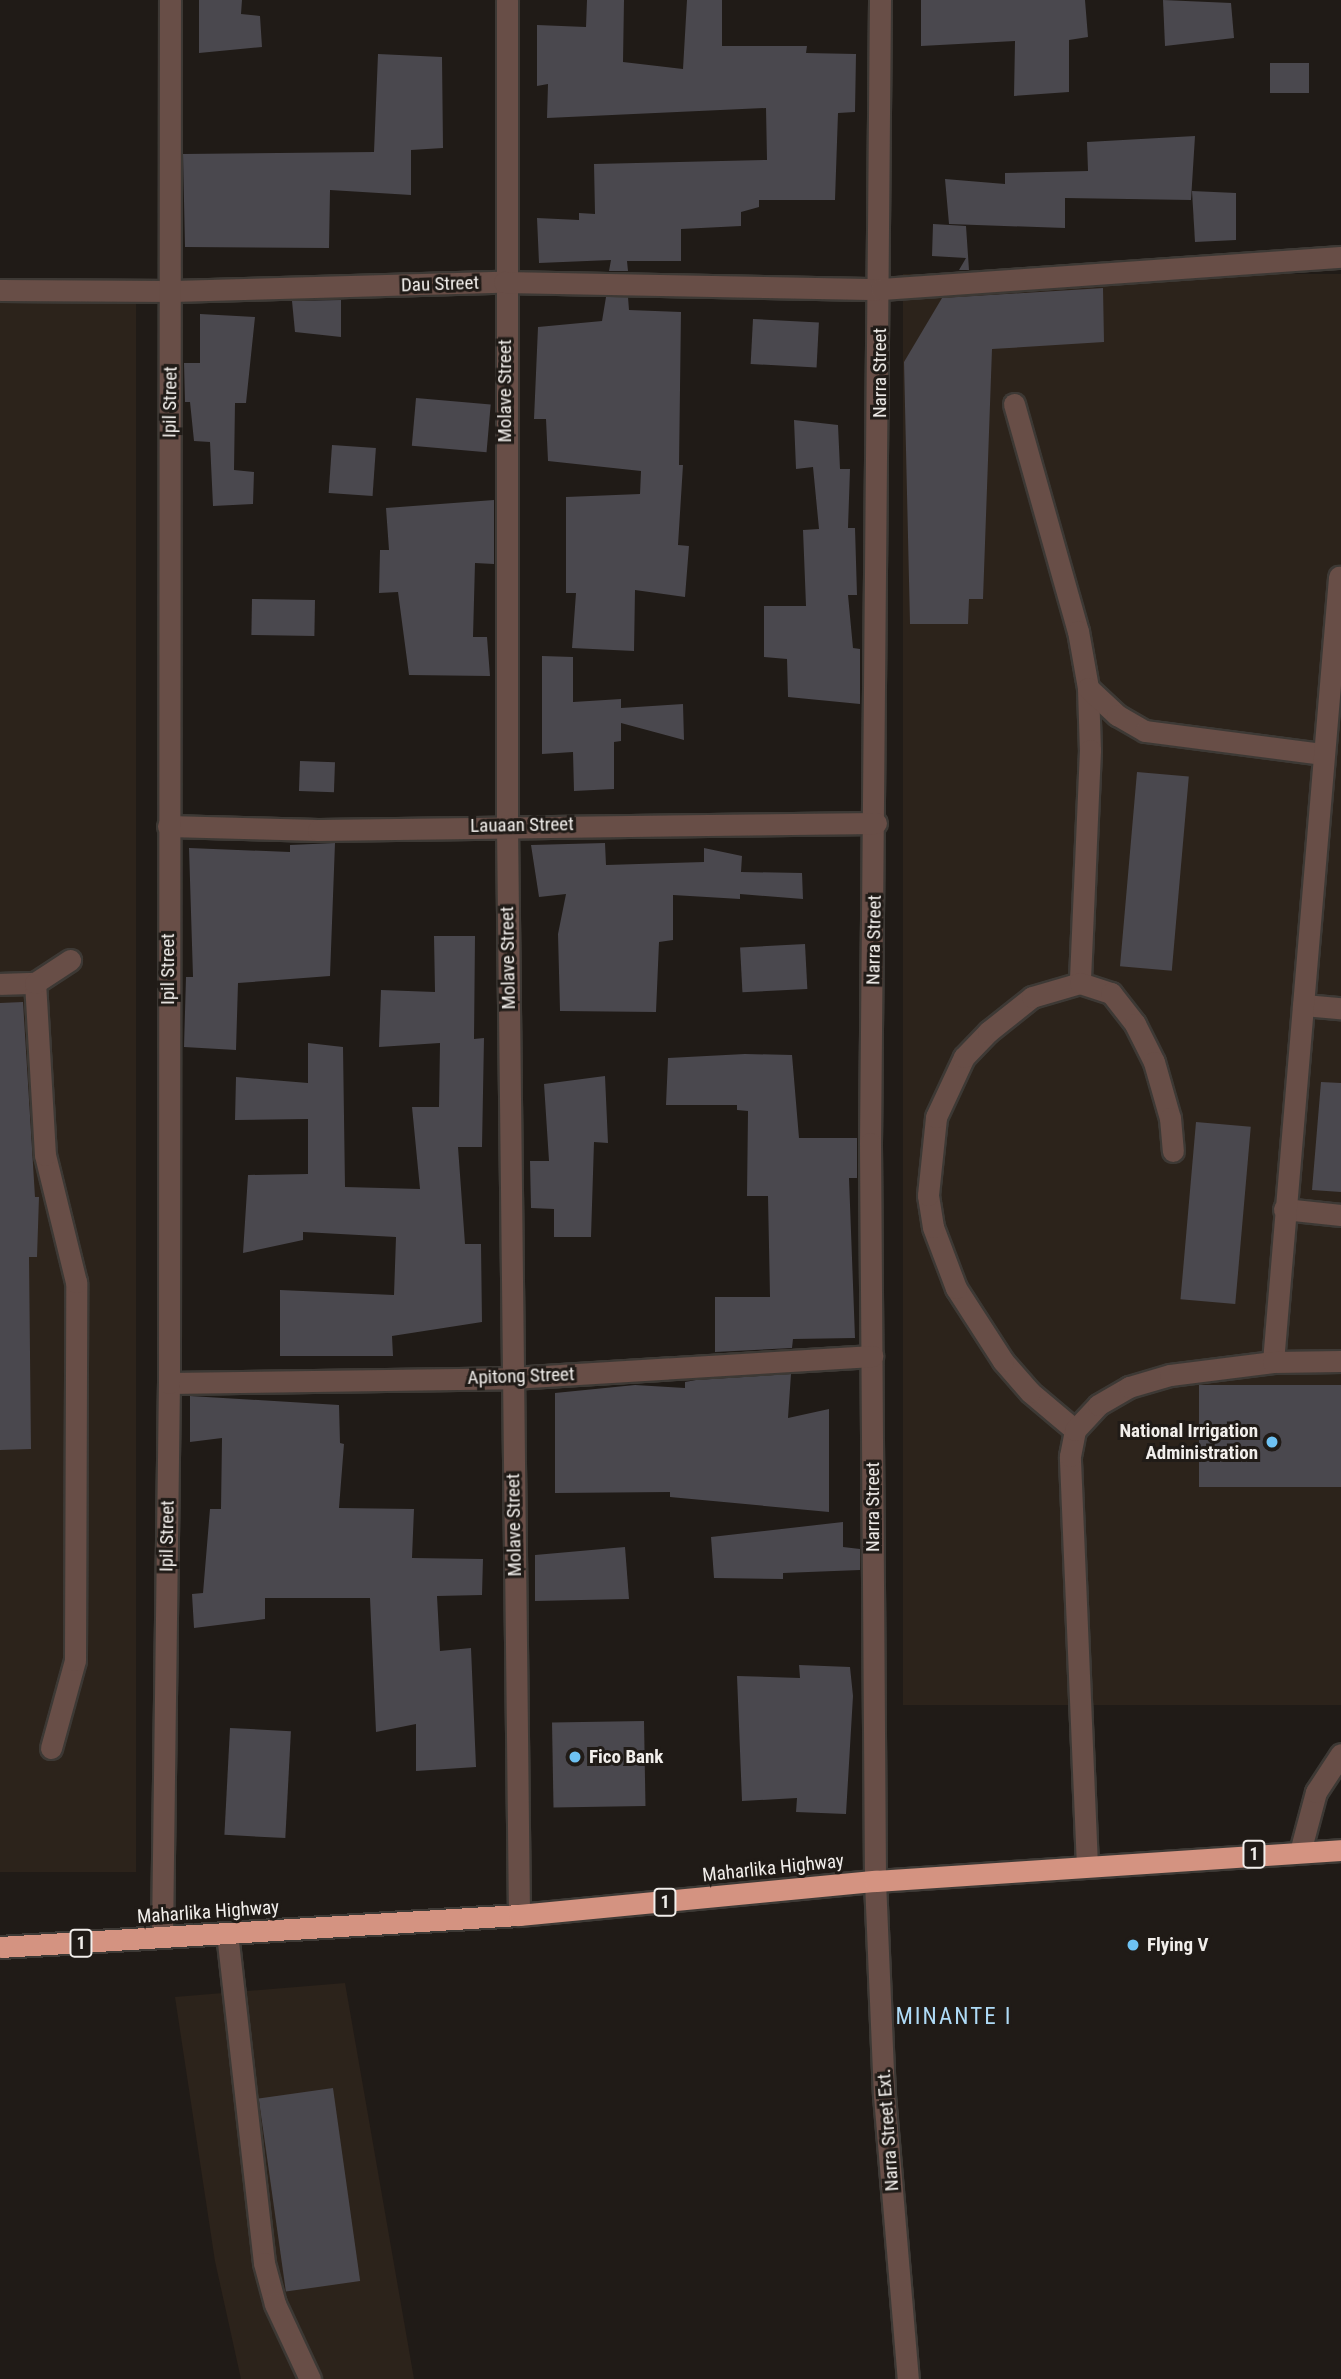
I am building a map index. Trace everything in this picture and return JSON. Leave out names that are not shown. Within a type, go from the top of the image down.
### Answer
[{"type":"highway","name":"Maharlika Highway","points":[[0,1947],[519,1915],[875,1881],[1341,1850]]},
{"type":"street","name":"Ipil Street","points":[[162,1937],[169,1383],[166,616],[173,291],[170,0]]},
{"type":"street","name":"Molave Street","points":[[507,0],[504,282],[507,825],[519,1915]]},
{"type":"street","name":"Narra Street","points":[[875,1881],[872,1356],[881,289],[880,0]]},
{"type":"street","name":"Dau Street","points":[[0,290],[173,291],[504,282],[881,289],[1341,257]]},
{"type":"street","points":[[1014,404],[1078,631],[1088,688],[1090,750],[1080,983]]},
{"type":"street","points":[[1273,1362],[1339,577]]},
{"type":"street","points":[[1088,688],[1117,715],[1145,731],[1324,754]]},
{"type":"street","name":"Lauaan Street","points":[[168,826],[318,830],[507,825],[876,823]]},
{"type":"street","points":[[0,984],[35,983],[70,960]]},
{"type":"street","points":[[35,983],[45,1155],[76,1282],[75,1648],[51,1748]]},
{"type":"street","points":[[1075,1430],[1030,1392],[980,1329],[956,1288],[933,1227],[929,1195],[936,1117],[964,1057],[1032,997],[1080,983],[1111,993],[1135,1024],[1154,1062],[1170,1118],[1173,1151]]},
{"type":"street","points":[[1303,1005],[1341,1007]]},
{"type":"street","points":[[1284,1209],[1341,1215]]},
{"type":"street","name":"Apitong Street","points":[[169,1383],[512,1378],[872,1356]]},
{"type":"street","points":[[1087,1866],[1070,1456],[1075,1430],[1098,1405],[1129,1388],[1170,1375],[1273,1362],[1341,1362]]},
{"type":"street","points":[[1300,1852],[1316,1792],[1341,1754]]},
{"type":"street","name":"Narra Street Ext.","points":[[875,1881],[884,2095],[908,2379]]},
{"type":"street","points":[[227,1933],[264,2263],[275,2305],[310,2379]]},
{"type":"shaded area","points":[[903,274],[1341,274],[1341,1705],[903,1705]]},
{"type":"shaded area","points":[[0,297],[136,297],[136,1872],[0,1872]]},
{"type":"shaded area","points":[[345,1983],[414,2379],[241,2379],[215,2261],[175,1997]]},
{"type":"building","points":[[199,0],[242,0],[241,14],[260,16],[262,47],[199,53]]},
{"type":"building","points":[[587,0],[624,0],[623,62],[683,69],[687,0],[722,0],[722,46],[807,46],[806,53],[856,54],[855,112],[838,113],[835,200],[759,200],[759,207],[741,212],[741,226],[681,229],[681,261],[627,261],[628,271],[609,271],[611,260],[539,263],[537,218],[579,220],[579,213],[595,214],[594,164],[767,160],[766,108],[547,118],[548,84],[537,86],[537,25],[586,27]]},
{"type":"building","points":[[921,0],[1085,0],[1088,37],[1069,40],[1069,92],[1014,96],[1015,41],[921,46]]},
{"type":"building","points":[[1163,0],[1231,3],[1234,38],[1165,46]]},
{"type":"building","points":[[378,54],[442,57],[443,148],[411,150],[411,195],[330,190],[329,248],[185,247],[183,154],[374,152]]},
{"type":"building","points":[[1270,63],[1309,63],[1309,93],[1270,93]]},
{"type":"building","points":[[1195,136],[1191,200],[1065,198],[1065,228],[949,224],[945,179],[1005,184],[1005,173],[1088,171],[1087,142]]},
{"type":"building","points":[[1192,191],[1236,193],[1236,240],[1195,242]]},
{"type":"building","points":[[933,224],[966,226],[969,270],[959,270],[966,258],[932,256]]},
{"type":"building","points":[[1103,288],[1104,342],[992,349],[983,599],[969,599],[968,624],[910,624],[904,362],[942,298]]},
{"type":"building","points":[[606,297],[628,297],[629,310],[681,312],[679,465],[683,465],[678,545],[689,546],[685,597],[635,590],[634,651],[572,648],[576,593],[566,593],[566,497],[640,494],[641,471],[548,461],[546,419],[534,419],[538,327],[602,321]]},
{"type":"building","points":[[341,300],[341,337],[295,332],[292,301]]},
{"type":"building","points":[[200,314],[255,317],[246,403],[235,403],[234,470],[254,472],[253,504],[213,506],[210,442],[194,441],[190,402],[185,402],[184,363],[200,363]]},
{"type":"building","points":[[753,319],[819,322],[817,367],[751,364]]},
{"type":"building","points":[[416,398],[491,405],[487,452],[412,446]]},
{"type":"building","points":[[794,420],[838,425],[840,469],[850,469],[848,528],[855,528],[857,595],[848,595],[853,648],[860,649],[860,704],[788,697],[787,659],[764,657],[764,606],[806,606],[803,530],[819,529],[813,467],[796,469]]},
{"type":"building","points":[[332,445],[376,448],[373,496],[329,493]]},
{"type":"building","points":[[494,500],[494,564],[475,563],[473,637],[487,637],[490,676],[409,675],[398,592],[379,593],[380,550],[389,550],[386,508]]},
{"type":"building","points":[[252,599],[315,600],[314,636],[251,635]]},
{"type":"building","points":[[542,656],[573,657],[573,702],[621,699],[621,708],[683,704],[684,740],[621,723],[621,741],[614,742],[614,789],[574,791],[573,752],[542,754]]},
{"type":"building","points":[[300,761],[335,762],[334,792],[299,791]]},
{"type":"building","points":[[1137,772],[1189,777],[1172,971],[1120,966]]},
{"type":"building","points":[[335,843],[330,976],[238,983],[236,1050],[184,1047],[186,977],[193,977],[189,848],[290,852],[290,845]]},
{"type":"building","points":[[605,843],[606,865],[704,862],[704,848],[742,856],[741,872],[802,873],[803,899],[740,894],[740,899],[673,895],[673,940],[659,942],[656,1012],[560,1011],[558,934],[566,894],[539,897],[531,845]]},
{"type":"building","points":[[434,936],[475,936],[474,1039],[484,1038],[482,1147],[458,1147],[465,1244],[481,1244],[482,1322],[392,1336],[393,1356],[280,1356],[280,1290],[394,1295],[396,1237],[303,1232],[303,1240],[243,1253],[248,1175],[308,1174],[308,1119],[235,1120],[236,1077],[308,1083],[308,1043],[343,1047],[345,1187],[420,1189],[412,1107],[439,1107],[440,1043],[379,1047],[381,990],[435,992]]},
{"type":"building","points":[[805,944],[807,989],[742,992],[740,947]]},
{"type":"building","points":[[23,1002],[35,1197],[39,1197],[37,1257],[29,1257],[31,1449],[0,1450],[0,1003]]},
{"type":"building","points":[[745,1054],[792,1055],[799,1138],[857,1138],[857,1178],[849,1178],[855,1338],[793,1339],[792,1348],[715,1352],[715,1297],[770,1297],[768,1196],[747,1196],[748,1111],[737,1110],[737,1105],[666,1105],[668,1058]]},
{"type":"building","points":[[605,1076],[608,1143],[594,1142],[591,1237],[554,1237],[554,1209],[531,1208],[530,1161],[549,1161],[544,1084]]},
{"type":"building","points":[[1321,1082],[1341,1083],[1341,1192],[1312,1190]]},
{"type":"building","points":[[1196,1122],[1251,1127],[1235,1304],[1180,1299]]},
{"type":"building","points":[[791,1374],[788,1418],[829,1409],[829,1512],[670,1497],[670,1492],[555,1493],[555,1393],[635,1385],[685,1388],[685,1382],[696,1380]]},
{"type":"building","name":"National Irrigation Administration","points":[[1199,1385],[1341,1385],[1341,1487],[1199,1487]]},
{"type":"building","points":[[190,1396],[339,1405],[340,1443],[344,1444],[339,1508],[414,1509],[412,1558],[483,1559],[482,1595],[437,1596],[440,1651],[471,1648],[476,1767],[416,1771],[416,1724],[376,1732],[370,1598],[265,1598],[265,1619],[194,1628],[192,1594],[203,1593],[210,1509],[221,1509],[222,1438],[190,1442]]},
{"type":"building","points":[[843,1522],[843,1547],[860,1549],[860,1570],[783,1573],[783,1579],[714,1578],[711,1537]]},
{"type":"building","points":[[625,1547],[629,1599],[535,1601],[535,1555]]},
{"type":"building","points":[[799,1665],[850,1667],[853,1696],[846,1814],[796,1812],[797,1798],[742,1801],[737,1676],[800,1678]]},
{"type":"building","points":[[644,1721],[645,1806],[553,1808],[552,1723]]},
{"type":"building","points":[[230,1728],[291,1731],[285,1838],[224,1835]]},
{"type":"building","points":[[333,2088],[360,2281],[286,2292],[259,2098]]},
{"type":"place","name":"National Irrigation Administration","points":[[1272,1442]]},
{"type":"place","name":"Fico Bank","points":[[575,1757]]},
{"type":"place","name":"Flying V","points":[[1133,1945]]},
{"type":"district","name":"MINANTE I","points":[[954,2017]]}]
